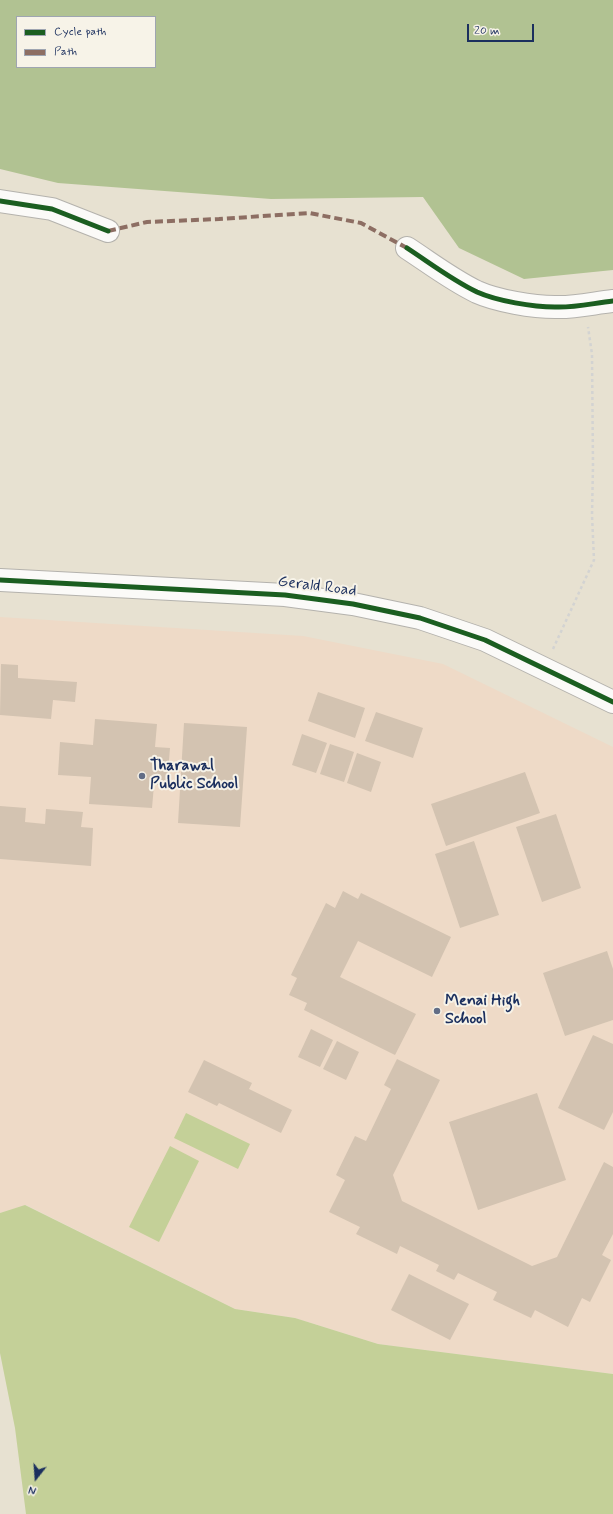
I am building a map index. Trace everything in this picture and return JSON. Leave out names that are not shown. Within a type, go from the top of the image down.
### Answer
[{"type":"street","points":[[0,201],[52,209],[108,231]]},
{"type":"street","points":[[407,248],[445,273],[478,292],[532,306],[556,308],[613,301]]},
{"type":"street","name":"Gerald Road","points":[[0,580],[285,595],[353,604],[420,618],[486,640],[613,702]]},
{"type":"path","points":[[544,668],[594,560],[592,516],[592,354],[586,304]]},
{"type":"shaded area","name":"Menai High School","points":[[0,617],[303,636],[443,664],[613,747],[613,1374],[378,1344],[295,1318],[235,1309],[26,1205],[0,1213]]},
{"type":"green space","points":[[0,0],[613,0],[613,270],[524,279],[459,248],[423,197],[271,199],[58,183],[0,169]]},
{"type":"green space","points":[[186,1113],[250,1144],[238,1169],[174,1138]]},
{"type":"green space","points":[[170,1146],[199,1161],[159,1242],[129,1227]]},
{"type":"green space","points":[[25,1205],[235,1309],[295,1318],[378,1344],[613,1374],[613,1514],[26,1514],[15,1428],[0,1353],[0,1213]]},
{"type":"building","points":[[1,664],[18,665],[18,678],[77,682],[75,702],[53,700],[51,719],[0,715]]},
{"type":"building","points":[[318,692],[365,708],[355,738],[308,721]]},
{"type":"building","points":[[376,712],[423,728],[413,758],[365,741]]},
{"type":"building","points":[[95,719],[157,724],[155,747],[170,748],[167,785],[154,785],[152,808],[89,804],[91,777],[58,775],[60,742],[93,745]]},
{"type":"building","points":[[184,723],[247,727],[240,827],[178,823]]},
{"type":"building","points":[[302,734],[327,743],[316,773],[292,765]]},
{"type":"building","points":[[330,744],[354,752],[344,782],[320,774]]},
{"type":"building","points":[[357,753],[381,762],[371,792],[347,783]]},
{"type":"building","points":[[525,772],[540,813],[446,846],[431,804]]},
{"type":"building","points":[[0,806],[26,808],[25,822],[45,824],[46,809],[83,812],[81,827],[93,828],[91,866],[0,859]]},
{"type":"building","points":[[556,814],[581,888],[542,902],[516,827]]},
{"type":"building","points":[[474,841],[499,915],[460,928],[435,854]]},
{"type":"building","points":[[343,891],[358,899],[361,893],[451,937],[432,977],[358,941],[340,977],[416,1014],[395,1055],[304,1010],[307,1003],[289,995],[297,978],[291,975],[326,903],[335,908]]},
{"type":"building","points":[[607,951],[613,969],[613,1020],[565,1036],[543,973]]},
{"type":"building","points":[[311,1029],[333,1040],[320,1067],[298,1057]]},
{"type":"building","points":[[593,1035],[613,1044],[613,1112],[604,1130],[558,1108]]},
{"type":"building","points":[[337,1041],[359,1052],[346,1080],[323,1069]]},
{"type":"building","points":[[397,1059],[440,1080],[393,1175],[402,1201],[532,1266],[557,1257],[604,1162],[613,1167],[613,1234],[602,1255],[611,1260],[590,1302],[582,1298],[568,1327],[535,1310],[531,1318],[493,1300],[497,1292],[458,1273],[454,1280],[436,1271],[439,1265],[400,1246],[397,1254],[356,1234],[360,1227],[329,1212],[345,1180],[336,1175],[355,1136],[366,1141],[391,1089],[384,1085]]},
{"type":"building","points":[[204,1060],[252,1083],[249,1089],[292,1110],[281,1133],[219,1103],[217,1106],[188,1092]]},
{"type":"building","points":[[537,1093],[566,1180],[478,1210],[449,1122]]},
{"type":"building","points":[[409,1274],[469,1304],[450,1340],[391,1310]]},
{"type":"marked path","points":[[108,231],[147,222],[309,213],[361,223],[407,248]]},
{"type":"cycle path","points":[[0,201],[52,209],[108,231]]},
{"type":"cycle path","points":[[407,248],[441,271],[477,292],[505,301],[546,307],[577,306],[613,301]]},
{"type":"cycle path","points":[[0,580],[285,595],[353,604],[420,618],[485,640],[613,702]]},
{"type":"place","name":"Tharawal Public School","points":[[142,776]]},
{"type":"place","name":"Menai High School","points":[[437,1011]]}]
